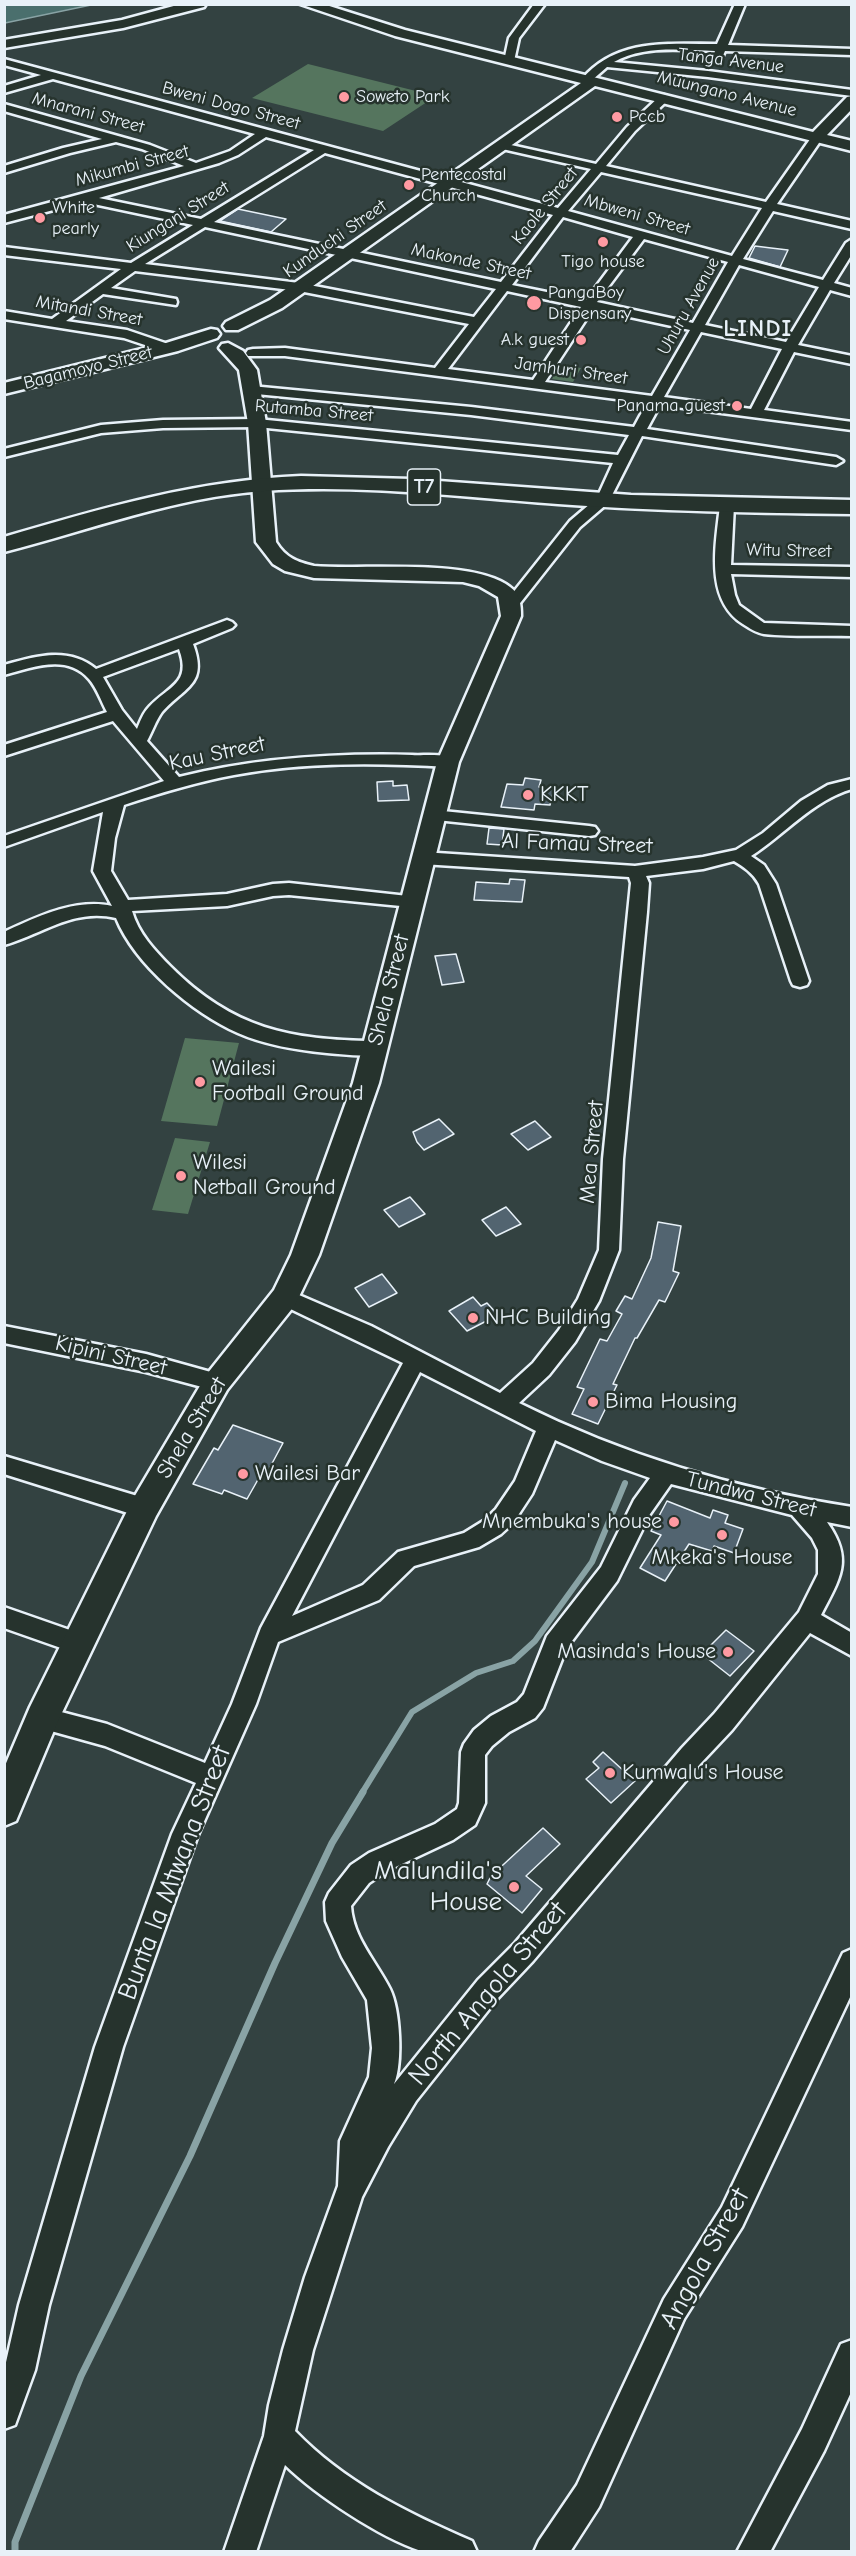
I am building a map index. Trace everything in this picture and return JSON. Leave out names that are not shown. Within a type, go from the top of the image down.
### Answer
[{"type":"highway","name":"T7","points":[[4,545],[184,496],[262,484],[321,482],[377,484],[603,500],[852,507]]},
{"type":"main road","points":[[4,44],[123,24],[199,4]]},
{"type":"main road","name":"Muungano Avenue","points":[[307,4],[366,24],[508,61],[852,146]]},
{"type":"main road","name":"Kunduchi Street","points":[[276,304],[502,146],[590,80]]},
{"type":"main road","points":[[817,137],[852,100]]},
{"type":"main road","points":[[276,304],[253,344],[237,355],[220,343],[219,329],[232,326],[276,304]]},
{"type":"main road","points":[[232,326],[253,344]]},
{"type":"main road","name":"Bagamoyo Street","points":[[4,389],[169,347],[220,343]]},
{"type":"main road","points":[[253,344],[251,390],[257,423],[266,542],[273,555],[285,564],[301,569],[339,574],[445,574],[471,578],[489,583],[503,591],[512,604]]},
{"type":"main road","name":"Shela Street","points":[[4,1810],[42,1718],[144,1508],[217,1382],[285,1297],[304,1256],[366,1083],[448,762],[511,616],[512,604]]},
{"type":"street","points":[[508,61],[514,38],[540,4]]},
{"type":"street","points":[[708,74],[723,47],[740,4]]},
{"type":"street","name":"Kunduchi Street","points":[[590,80],[612,58],[628,51],[645,48],[723,47],[852,52]]},
{"type":"street","name":"Bweni Dogo Street","points":[[4,62],[448,184]]},
{"type":"street","name":"Tanga Avenue","points":[[605,64],[708,74],[852,93]]},
{"type":"street","points":[[4,90],[51,76]]},
{"type":"street","name":"Kaole Street","points":[[439,372],[561,212],[631,129],[664,98]]},
{"type":"street","name":"Mnarani Street","points":[[4,107],[94,138],[119,139],[196,167]]},
{"type":"street","points":[[4,122],[21,114]]},
{"type":"street","name":"Mikumbi Street","points":[[5,218],[196,167],[234,153],[264,133]]},
{"type":"street","name":"Uhuru Avenue","points":[[603,500],[638,431],[735,261],[817,137]]},
{"type":"street","points":[[4,171],[67,150],[94,138]]},
{"type":"street","points":[[502,146],[768,208],[852,225]]},
{"type":"street","name":"Kiungani Street","points":[[56,322],[131,268],[323,149]]},
{"type":"street","name":"Mbweni Street","points":[[448,184],[561,212],[852,292]]},
{"type":"street","name":"Makonde Street","points":[[84,198],[852,360]]},
{"type":"street","points":[[537,384],[588,305],[640,235]]},
{"type":"street","points":[[755,414],[790,347],[852,243]]},
{"type":"street","points":[[4,251],[299,287],[477,322]]},
{"type":"street","points":[[100,290],[171,302]]},
{"type":"street","name":"Mitandi Street","points":[[4,315],[128,334],[169,347]]},
{"type":"street","name":"Jamhuri Street","points":[[253,344],[285,352],[848,425]]},
{"type":"street","points":[[251,390],[336,396],[638,431],[836,461]]},
{"type":"street","points":[[848,425],[852,411]]},
{"type":"street","name":"Rutamba Street","points":[[4,453],[101,429],[163,424],[257,423],[622,460]]},
{"type":"street","points":[[512,604],[566,535],[603,500]]},
{"type":"street","points":[[727,505],[723,541],[727,597],[737,612],[750,624],[780,631],[852,631]]},
{"type":"street","name":"Witu Street","points":[[725,569],[852,572]]},
{"type":"street","points":[[93,675],[227,626]]},
{"type":"street","points":[[139,741],[154,711],[182,687],[191,673],[191,660],[184,641]]},
{"type":"street","points":[[4,670],[33,661],[70,659],[93,675],[103,687],[117,714],[176,784]]},
{"type":"street","points":[[4,751],[117,714]]},
{"type":"street","name":"Kau Street","points":[[4,842],[114,803],[176,784],[234,770],[281,763],[335,759],[448,762]]},
{"type":"street","name":"Al Famau Street","points":[[422,858],[635,872],[703,863],[736,856],[769,837],[807,805],[834,789],[852,784]]},
{"type":"street","points":[[114,803],[102,869],[104,877],[116,891],[122,910],[137,940],[173,980],[210,1008],[260,1035],[344,1048],[375,1048]]},
{"type":"street","points":[[433,815],[589,831]]},
{"type":"street","points":[[736,856],[756,866],[768,884],[778,921],[794,953],[800,981]]},
{"type":"street","name":"Mea Street","points":[[504,1403],[541,1369],[567,1336],[588,1301],[609,1250],[613,1159],[640,883],[635,872]]},
{"type":"street","points":[[4,939],[69,912],[100,909],[122,910],[227,900],[273,890],[290,889],[411,901]]},
{"type":"street","name":"Tundwa Street","points":[[285,1297],[363,1330],[591,1447],[657,1472],[800,1509],[852,1517]]},
{"type":"street","name":"Kipini Street","points":[[4,1334],[135,1360],[217,1382]]},
{"type":"street","name":"Bunta la Mtwana Street","points":[[4,2414],[20,2370],[34,2305],[109,2047],[172,1869],[244,1704],[269,1635],[416,1359]]},
{"type":"street","points":[[269,1635],[334,1611],[366,1595],[380,1587],[396,1565],[405,1559],[464,1542],[480,1536],[494,1526],[526,1483],[549,1426]]},
{"type":"street","points":[[4,1465],[144,1508]]},
{"type":"street","points":[[350,2191],[354,2141],[383,2078],[386,2048],[380,1996],[351,1948],[339,1921],[339,1902],[360,1874],[378,1862],[444,1832],[466,1817],[471,1803],[473,1752],[483,1738],[500,1724],[526,1710],[534,1700],[556,1643],[609,1574],[657,1472]]},
{"type":"street","name":"North Angola Street","points":[[240,2552],[279,2436],[284,2405],[306,2320],[350,2191],[378,2137],[406,2091],[488,1989],[723,1722],[807,1619],[830,1575],[830,1549],[820,1531],[800,1509]]},
{"type":"street","points":[[4,1617],[78,1643]]},
{"type":"street","points":[[807,1619],[852,1646]]},
{"type":"street","points":[[42,1718],[106,1735],[211,1777]]},
{"type":"street","name":"Angola Street","points":[[550,2552],[588,2496],[674,2309],[732,2217],[835,1993],[852,1962]]},
{"type":"street","points":[[753,2552],[813,2440],[852,2355]]},
{"type":"street","points":[[279,2436],[296,2456],[328,2481],[407,2529],[461,2552]]},
{"type":"green space","name":"Soweto Park","points":[[308,64],[436,96],[383,131],[252,98]]},
{"type":"green space","points":[[560,365],[581,368],[573,382],[552,379]]},
{"type":"green space","name":"Wailesi Football Ground","points":[[185,1038],[239,1043],[217,1126],[161,1121]]},
{"type":"green space","name":"Wilesi Netball Ground","points":[[175,1138],[210,1142],[188,1214],[152,1210]]},
{"type":"water","points":[[5,4],[91,4],[91,5],[5,23]]},
{"type":"building","points":[[238,209],[286,219],[271,232],[220,221]]},
{"type":"building","points":[[755,246],[788,250],[780,267],[749,258]]},
{"type":"building","name":"KKKT","points":[[525,778],[541,780],[539,787],[554,789],[550,805],[535,804],[534,810],[501,807],[507,784],[523,785]]},
{"type":"building","points":[[393,781],[393,786],[407,785],[409,800],[378,801],[377,782]]},
{"type":"building","points":[[489,828],[504,829],[502,845],[487,844]]},
{"type":"building","points":[[510,879],[525,880],[522,902],[474,900],[476,882],[509,884]]},
{"type":"building","points":[[456,954],[464,982],[442,985],[435,956]]},
{"type":"building","points":[[439,1119],[454,1134],[424,1150],[417,1142],[413,1132]]},
{"type":"building","points":[[535,1121],[551,1137],[528,1150],[511,1134]]},
{"type":"building","points":[[410,1197],[425,1214],[399,1227],[384,1210]]},
{"type":"building","name":"NHC Building","points":[[506,1207],[521,1224],[496,1236],[482,1220]]},
{"type":"building","points":[[658,1222],[681,1226],[673,1271],[679,1273],[665,1302],[659,1300],[635,1338],[613,1384],[617,1385],[598,1424],[572,1414],[584,1389],[577,1387],[600,1339],[607,1341],[622,1314],[616,1311],[625,1296],[632,1299],[651,1258]]},
{"type":"building","points":[[382,1274],[397,1293],[369,1307],[355,1288]]},
{"type":"building","name":"NHC Building","points":[[473,1297],[481,1306],[487,1303],[498,1315],[467,1331],[449,1311]]},
{"type":"building","points":[[233,1425],[283,1443],[268,1471],[264,1469],[247,1499],[224,1490],[222,1494],[193,1484],[214,1448],[218,1450]]},
{"type":"building","points":[[667,1501],[710,1518],[713,1510],[728,1515],[725,1523],[743,1529],[734,1553],[714,1546],[712,1551],[689,1544],[665,1581],[640,1568],[661,1535],[651,1531]]},
{"type":"building","name":"Masinda's House","points":[[726,1630],[754,1651],[730,1676],[702,1654]]},
{"type":"building","name":"Kumwalu's House","points":[[603,1752],[635,1781],[611,1803],[586,1779],[599,1768],[593,1762]]},
{"type":"building","points":[[543,1828],[560,1844],[526,1876],[542,1889],[522,1913],[487,1884],[491,1876]]},
{"type":"waterway","points":[[362,1793],[412,1712],[476,1673],[513,1661],[535,1641],[592,1562],[625,1483]]},
{"type":"waterway","points":[[15,2552],[15,2542],[81,2376],[190,2156],[275,1963],[332,1843],[363,1792]]},
{"type":"place","name":"Soweto Park","points":[[344,97]]},
{"type":"place","name":"Pccb","points":[[617,117]]},
{"type":"place","name":"Pentecostal Church","points":[[409,185]]},
{"type":"place","name":"White pearly","points":[[40,218]]},
{"type":"place","name":"Tigo house","points":[[603,242]]},
{"type":"place","name":"PangaBoy Dispensary","points":[[534,303]]},
{"type":"place","name":"A.k guest","points":[[581,340]]},
{"type":"place","name":"Panama guest","points":[[737,406]]},
{"type":"place","name":"KKKT","points":[[528,795]]},
{"type":"place","name":"Wailesi Football Ground","points":[[200,1082]]},
{"type":"place","name":"Wilesi Netball Ground","points":[[181,1176]]},
{"type":"place","name":"NHC Building","points":[[473,1318]]},
{"type":"place","name":"Bima Housing","points":[[593,1402]]},
{"type":"place","name":"Wailesi Bar","points":[[243,1474]]},
{"type":"place","name":"Mnembuka's house","points":[[674,1522]]},
{"type":"place","name":"Mkeka's House","points":[[722,1535]]},
{"type":"place","name":"Masinda's House","points":[[728,1652]]},
{"type":"place","name":"Kumwalu's House","points":[[610,1773]]},
{"type":"place","name":"Malundila's House","points":[[514,1887]]},
{"type":"district","name":"LINDI","points":[[758,329]]}]
